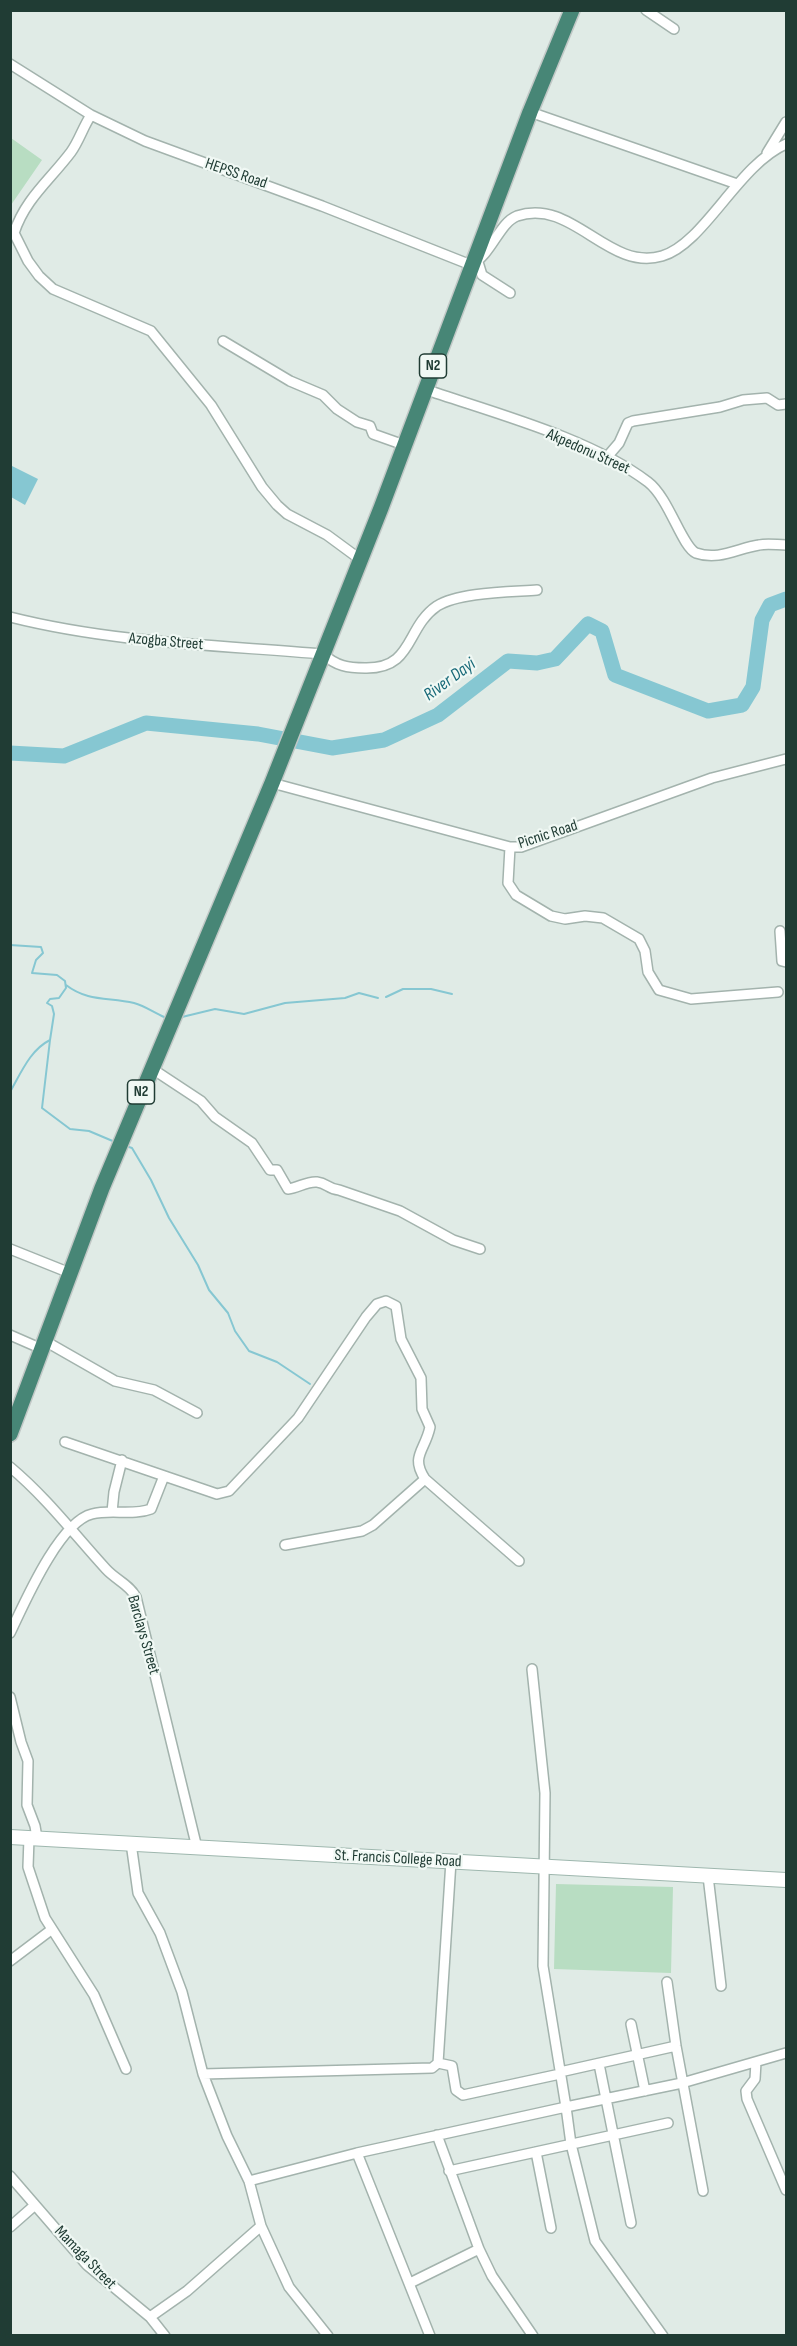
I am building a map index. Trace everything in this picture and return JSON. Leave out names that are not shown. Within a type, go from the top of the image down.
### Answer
[{"type":"highway","name":"N2","points":[[10,1434],[14,1417],[151,1068],[272,783],[361,560],[424,389],[475,263],[530,112],[572,10]]},
{"type":"main road","name":"St. Francis College Road","points":[[10,1837],[542,1866],[785,1883]]},
{"type":"street","points":[[646,10],[674,29]]},
{"type":"street","name":"HEPSS Road","points":[[10,63],[91,115],[187,158],[262,183],[475,263]]},
{"type":"street","points":[[530,112],[737,184]]},
{"type":"street","points":[[91,115],[79,133],[72,151],[36,190],[20,214],[14,233],[28,261],[53,289],[151,331],[211,405],[262,487],[277,505],[287,514],[327,535],[361,560]]},
{"type":"street","points":[[510,293],[482,275],[475,263],[492,247],[510,220],[530,213],[544,214],[568,221],[618,252],[632,256],[662,256],[686,242],[764,157],[786,122]]},
{"type":"street","points":[[764,157],[786,144]]},
{"type":"street","points":[[223,341],[290,381],[323,394],[337,409],[357,422],[370,426],[373,434],[404,445]]},
{"type":"street","name":"Akpedonu Street","points":[[424,389],[544,431],[607,458],[639,475],[661,493],[686,543],[696,552],[721,555],[757,545],[786,544]]},
{"type":"street","points":[[607,458],[619,443],[628,423],[633,421],[720,407],[743,400],[767,398],[778,405],[786,404]]},
{"type":"street","points":[[323,654],[332,662],[349,668],[378,668],[399,659],[436,607],[451,600],[537,590]]},
{"type":"street","name":"Azogba Street","points":[[10,617],[53,628],[163,643],[323,654]]},
{"type":"street","name":"Picnic Road","points":[[272,783],[510,847],[521,846],[712,778],[786,759]]},
{"type":"street","points":[[510,847],[508,883],[516,895],[551,916],[566,919],[585,916],[603,918],[639,939],[645,951],[648,972],[659,990],[691,999],[718,999],[778,992]]},
{"type":"street","points":[[780,931],[782,961],[786,962]]},
{"type":"street","points":[[151,1068],[201,1101],[215,1117],[252,1143],[270,1170],[277,1170],[288,1189],[311,1182],[320,1182],[329,1189],[339,1190],[400,1211],[453,1240],[480,1249]]},
{"type":"street","points":[[10,1249],[70,1273]]},
{"type":"street","points":[[65,1442],[217,1494],[229,1491],[291,1426],[366,1317],[377,1304],[386,1302],[396,1306],[401,1339],[421,1378],[422,1409],[430,1427],[417,1462],[425,1479],[519,1561]]},
{"type":"street","points":[[10,1335],[43,1345],[115,1381],[154,1390],[197,1413]]},
{"type":"street","points":[[112,1512],[114,1492],[122,1460]]},
{"type":"street","name":"Barclays Street","points":[[10,1467],[72,1527],[107,1570],[126,1584],[136,1597],[196,1848]]},
{"type":"street","points":[[10,1633],[45,1561],[72,1527],[90,1514],[152,1509],[164,1476]]},
{"type":"street","points":[[285,1545],[362,1531],[373,1525],[425,1479]]},
{"type":"street","points":[[532,1669],[544,1793],[543,1966],[571,2144],[595,2241],[663,2336]]},
{"type":"street","points":[[10,1696],[28,1761],[27,1805],[35,1826],[30,1876],[51,1930],[94,1995],[126,2069]]},
{"type":"street","points":[[131,1843],[138,1893],[160,1933],[182,1992],[203,2074],[226,2136],[249,2181],[261,2226],[289,2287],[328,2336]]},
{"type":"street","points":[[203,2074],[432,2068],[438,2063],[452,1862]]},
{"type":"street","points":[[708,1876],[721,1986]]},
{"type":"street","points":[[10,1961],[51,1930]]},
{"type":"street","points":[[667,1982],[682,2083],[703,2191]]},
{"type":"street","points":[[631,2024],[645,2091]]},
{"type":"street","points":[[438,2063],[452,2066],[456,2090],[463,2095],[676,2046]]},
{"type":"street","points":[[249,2181],[437,2134],[682,2083],[786,2053]]},
{"type":"street","points":[[756,2062],[757,2073],[746,2091],[747,2099],[786,2190]]},
{"type":"street","points":[[599,2064],[631,2223]]},
{"type":"street","points":[[449,2171],[668,2123]]},
{"type":"street","points":[[437,2134],[479,2249],[492,2276],[533,2336]]},
{"type":"street","points":[[536,2152],[551,2228]]},
{"type":"street","points":[[357,2153],[430,2336]]},
{"type":"street","name":"Mamaga Street","points":[[10,2176],[102,2279],[150,2317],[165,2336]]},
{"type":"street","points":[[10,2227],[35,2205]]},
{"type":"street","points":[[150,2317],[187,2290],[261,2226]]},
{"type":"street","points":[[410,2283],[479,2249]]},
{"type":"green space","points":[[11,138],[42,160],[11,205]]},
{"type":"green space","points":[[556,1884],[673,1887],[671,1973],[554,1969]]},
{"type":"water","points":[[10,465],[38,479],[25,505],[11,497]]},
{"type":"waterway","name":"River Dayi","points":[[10,753],[64,756],[146,723],[258,734],[332,748],[384,740],[438,715],[508,661],[537,663],[555,659],[588,624],[602,631],[615,675],[708,711],[742,705],[753,687],[762,620],[770,605],[786,599]]},
{"type":"waterway","points":[[10,945],[41,947],[43,953],[36,960],[32,973],[57,975],[65,981],[66,988],[59,998],[50,999],[47,1003],[52,1006],[54,1014],[50,1040],[31,1056],[10,1092]]},
{"type":"waterway","points":[[66,985],[91,997],[138,1004],[164,1017]]},
{"type":"waterway","points":[[386,997],[403,989],[431,989],[452,994]]},
{"type":"waterway","points":[[182,1017],[215,1009],[244,1014],[285,1003],[345,998],[359,993],[378,998]]},
{"type":"waterway","points":[[50,1040],[42,1108],[70,1129],[89,1131],[115,1142]]},
{"type":"waterway","points":[[126,1146],[132,1148],[151,1180],[169,1218],[198,1265],[209,1290],[228,1313],[235,1331],[249,1351],[277,1362],[310,1384]]}]
